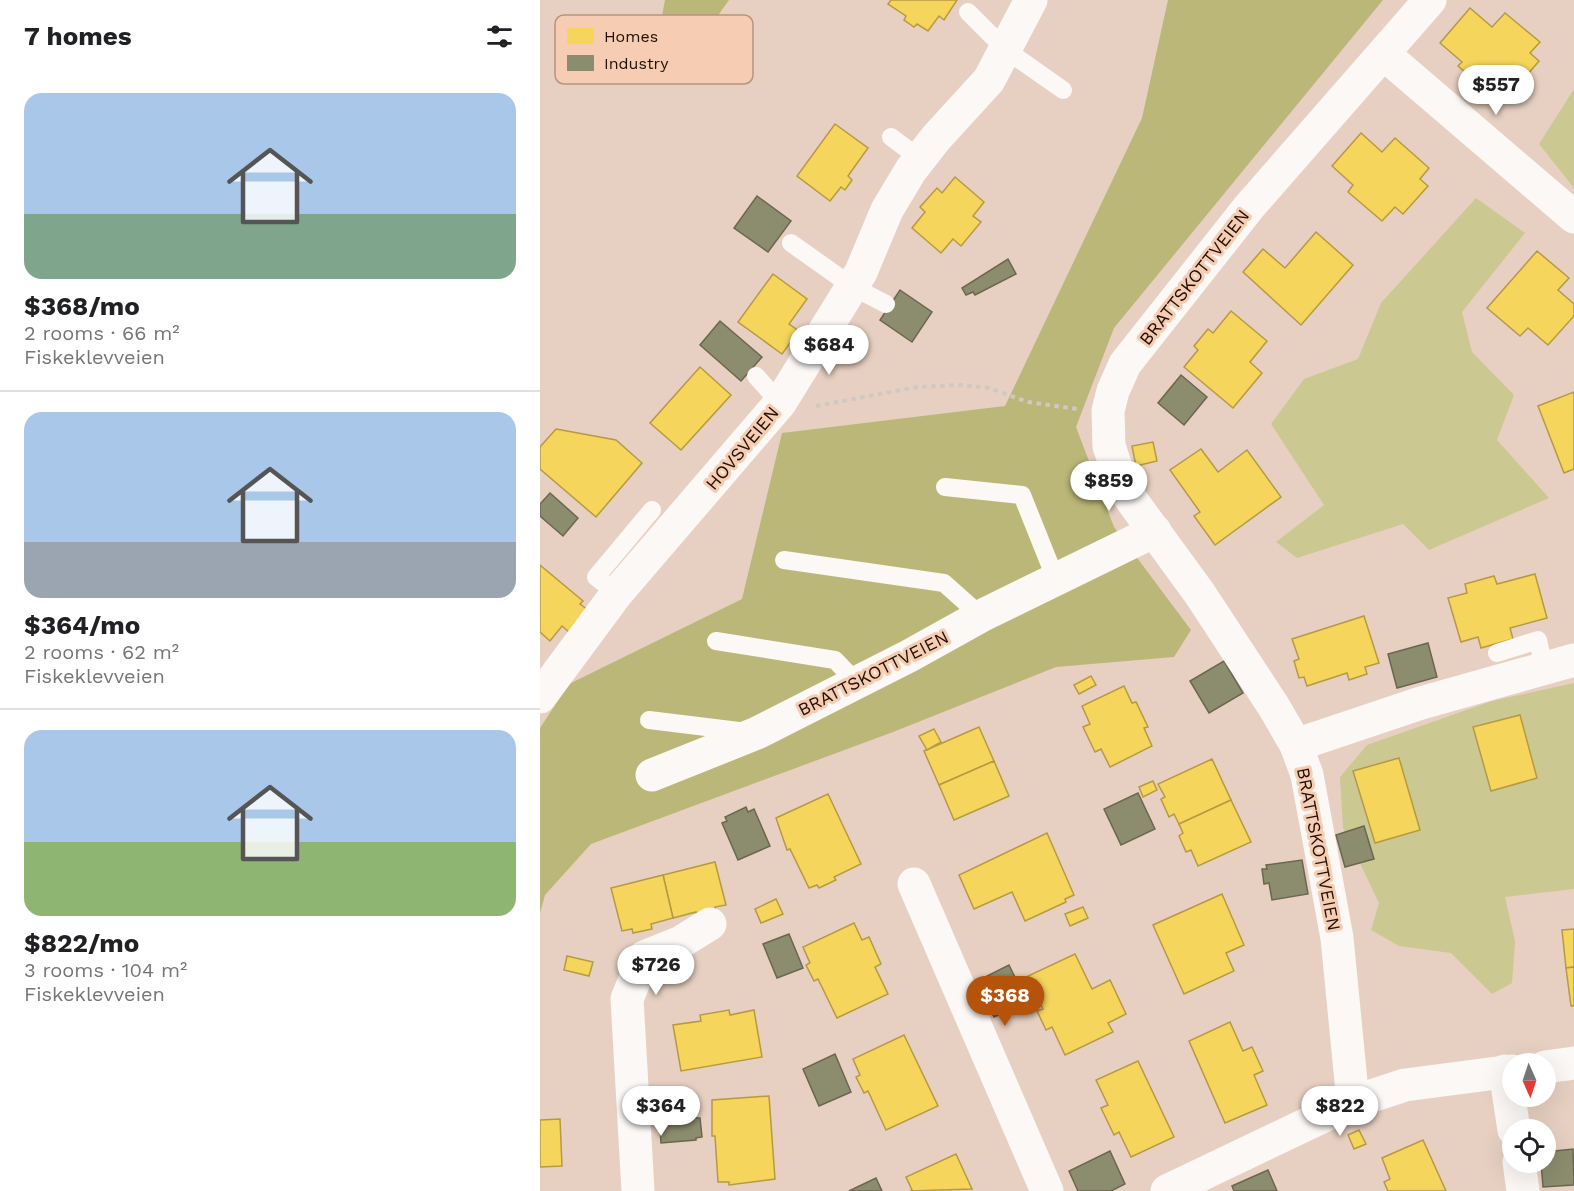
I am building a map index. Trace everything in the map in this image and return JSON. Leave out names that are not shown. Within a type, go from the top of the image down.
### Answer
[{"type":"street","name":"HOVSVEIEN","points":[[540,697],[617,594],[773,412],[853,286],[887,210],[919,158],[989,81],[1031,0]]},
{"type":"street","name":"BRATTSKOTTVEIEN","points":[[1353,1102],[1337,938],[1307,775],[1296,745],[1237,650],[1130,498],[1109,446],[1108,411],[1113,391],[1125,364],[1249,207],[1385,55],[1430,0]]},
{"type":"street","points":[[1385,55],[1574,217]]},
{"type":"street","name":"BRATTSKOTTVEIEN","points":[[652,775],[757,733],[981,616],[1155,531]]},
{"type":"street","points":[[1296,745],[1421,703],[1559,664]]},
{"type":"street","points":[[914,884],[1047,1191]]},
{"type":"street","points":[[638,1191],[627,999],[644,957],[681,942],[710,924]]},
{"type":"street","points":[[1556,1065],[1574,1063]]},
{"type":"street","points":[[1167,1191],[1353,1102],[1405,1085],[1502,1072]]},
{"type":"street","points":[[1521,1173],[1524,1191]]},
{"type":"lane","points":[[968,12],[1006,50],[1063,90]]},
{"type":"lane","points":[[891,137],[919,158]]},
{"type":"lane","points":[[791,243],[853,286],[886,304]]},
{"type":"lane","points":[[756,376],[773,412]]},
{"type":"lane","points":[[945,487],[1022,495],[1056,580]]},
{"type":"lane","points":[[617,594],[596,577],[652,510]]},
{"type":"lane","points":[[784,560],[944,583],[981,616]]},
{"type":"lane","points":[[1497,653],[1538,640],[1559,664]]},
{"type":"lane","points":[[716,641],[835,660],[857,682]]},
{"type":"lane","points":[[649,720],[757,733]]},
{"type":"path","points":[[773,412],[807,408],[917,387],[961,385],[988,388],[1028,402],[1108,411]]},
{"type":"shaded area","points":[[665,0],[729,0],[718,15],[662,15]]},
{"type":"shaded area","points":[[1168,0],[1383,0],[1114,328],[1076,427],[1114,527],[1191,630],[1174,657],[1056,667],[893,732],[591,844],[545,895],[540,913],[540,728],[569,684],[742,599],[782,433],[1005,406],[1142,118]]},
{"type":"shaded area","points":[[1574,89],[1574,188],[1539,144]]},
{"type":"shaded area","points":[[1476,198],[1525,233],[1462,312],[1472,352],[1514,395],[1497,440],[1549,498],[1429,550],[1403,524],[1297,558],[1276,542],[1324,505],[1271,424],[1304,379],[1358,359],[1381,303]]},
{"type":"shaded area","points":[[1574,683],[1574,889],[1505,897],[1515,941],[1512,983],[1492,994],[1451,953],[1399,946],[1371,930],[1379,903],[1343,828],[1340,777],[1367,745],[1492,701]]},
{"type":"building: Homes","points":[[891,0],[957,0],[944,20],[939,16],[928,31],[917,24],[914,27],[904,20],[906,16],[888,4]]},
{"type":"building: Homes","points":[[1470,8],[1492,27],[1505,13],[1540,42],[1530,53],[1539,61],[1515,89],[1506,81],[1493,96],[1458,66],[1462,62],[1440,43]]},
{"type":"building: Homes","points":[[835,124],[868,148],[848,176],[852,180],[845,190],[841,187],[830,201],[797,176]]},
{"type":"building: Homes","points":[[1361,133],[1382,152],[1395,138],[1429,168],[1420,179],[1428,186],[1403,214],[1395,207],[1382,221],[1348,192],[1353,185],[1332,166]]},
{"type":"building: Homes","points":[[955,177],[984,202],[973,216],[981,222],[961,246],[953,239],[941,253],[912,228],[925,212],[920,207],[937,188],[942,193]]},
{"type":"building: Homes","points":[[1316,232],[1353,265],[1301,325],[1243,272],[1263,249],[1285,268]]},
{"type":"building: Homes","points":[[1537,251],[1569,278],[1558,290],[1574,304],[1574,316],[1548,345],[1528,328],[1520,336],[1487,308]]},
{"type":"building: Homes","points":[[773,274],[807,299],[789,324],[799,331],[782,354],[738,322]]},
{"type":"building: Homes","points":[[1231,311],[1267,341],[1250,362],[1262,373],[1233,408],[1184,367],[1198,350],[1194,346],[1208,329],[1213,333]]},
{"type":"building: Homes","points":[[700,367],[731,395],[681,450],[650,423]]},
{"type":"building: Homes","points":[[1574,392],[1574,469],[1564,473],[1538,406]]},
{"type":"building: Homes","points":[[556,429],[616,440],[642,463],[596,517],[540,469],[540,447]]},
{"type":"building: Homes","points":[[1153,442],[1157,461],[1136,466],[1132,446]]},
{"type":"building: Homes","points":[[1201,449],[1218,472],[1247,450],[1281,497],[1215,545],[1194,516],[1200,512],[1170,470]]},
{"type":"building: Homes","points":[[540,565],[583,601],[580,604],[588,610],[569,632],[562,626],[550,641],[540,632]]},
{"type":"building: Homes","points":[[1535,574],[1547,618],[1510,628],[1513,639],[1481,648],[1478,637],[1461,642],[1448,598],[1467,593],[1465,584],[1494,576],[1497,584]]},
{"type":"building: Homes","points":[[1364,616],[1379,663],[1365,667],[1367,674],[1349,680],[1347,673],[1307,686],[1304,677],[1299,678],[1294,661],[1299,659],[1292,639]]},
{"type":"building: Homes","points":[[1091,676],[1096,685],[1079,694],[1074,685]]},
{"type":"building: Homes","points":[[1124,686],[1132,703],[1136,702],[1148,727],[1144,728],[1152,746],[1110,767],[1101,749],[1095,752],[1083,727],[1090,724],[1082,706]]},
{"type":"building: Homes","points":[[1520,715],[1537,778],[1491,791],[1473,727]]},
{"type":"building: Homes","points":[[979,727],[994,761],[939,785],[924,751]]},
{"type":"building: Homes","points":[[934,729],[941,742],[927,750],[919,736]]},
{"type":"building: Homes","points":[[1399,758],[1420,830],[1375,843],[1353,771]]},
{"type":"building: Homes","points":[[1212,759],[1231,800],[1179,824],[1174,814],[1169,817],[1161,799],[1165,797],[1158,784]]},
{"type":"building: Homes","points":[[994,761],[1009,796],[954,820],[939,785]]},
{"type":"building: Homes","points":[[1153,781],[1157,790],[1143,797],[1139,787]]},
{"type":"building: Homes","points":[[828,794],[861,864],[834,877],[836,880],[819,888],[817,885],[809,888],[790,849],[787,850],[776,818]]},
{"type":"building: Homes","points":[[1231,800],[1251,842],[1198,866],[1191,850],[1186,852],[1179,836],[1183,833],[1179,824]]},
{"type":"building: Homes","points":[[1047,833],[1074,895],[1065,899],[1066,902],[1025,921],[1012,892],[974,909],[959,875]]},
{"type":"building: Homes","points":[[715,862],[726,905],[715,907],[716,912],[697,917],[696,912],[673,918],[663,875]]},
{"type":"building: Homes","points":[[663,875],[673,918],[651,924],[652,929],[633,933],[632,929],[622,931],[611,888]]},
{"type":"building: Homes","points":[[1222,894],[1244,945],[1226,953],[1234,971],[1184,994],[1153,925]]},
{"type":"building: Homes","points":[[776,899],[783,914],[761,923],[755,909]]},
{"type":"building: Homes","points":[[1083,907],[1088,918],[1070,926],[1065,914]]},
{"type":"building: Homes","points":[[854,923],[862,940],[869,937],[881,964],[875,967],[888,994],[837,1018],[818,979],[814,981],[806,965],[810,963],[803,947]]},
{"type":"building: Homes","points":[[1574,929],[1574,967],[1566,968],[1562,930]]},
{"type":"building: Homes","points":[[1075,954],[1092,989],[1110,980],[1126,1014],[1108,1023],[1113,1032],[1065,1055],[1052,1027],[1046,1030],[1037,1011],[1043,1009],[1028,976]]},
{"type":"building: Homes","points":[[567,956],[593,962],[589,976],[564,970]]},
{"type":"building: Homes","points":[[1574,967],[1574,1006],[1571,1006],[1566,968]]},
{"type":"building: Homes","points":[[729,1010],[730,1015],[754,1010],[762,1057],[681,1071],[673,1025],[701,1021],[700,1015]]},
{"type":"building: Homes","points":[[1230,1022],[1243,1051],[1252,1047],[1263,1071],[1254,1075],[1267,1105],[1225,1123],[1189,1041]]},
{"type":"building: Homes","points":[[904,1035],[938,1106],[886,1130],[868,1091],[864,1093],[856,1077],[860,1075],[853,1059]]},
{"type":"building: Homes","points":[[1138,1061],[1174,1137],[1131,1157],[1119,1132],[1114,1135],[1101,1108],[1108,1105],[1096,1080]]},
{"type":"building: Homes","points":[[769,1096],[775,1179],[729,1185],[729,1182],[718,1182],[715,1136],[712,1136],[712,1100]]},
{"type":"building: Homes","points":[[560,1119],[562,1166],[540,1167],[540,1120]]},
{"type":"building: Homes","points":[[1359,1130],[1366,1144],[1354,1149],[1348,1135]]},
{"type":"building: Homes","points":[[1423,1140],[1446,1191],[1388,1191],[1384,1182],[1390,1179],[1382,1158]]},
{"type":"building: Homes","points":[[956,1154],[972,1189],[910,1191],[912,1190],[906,1177]]},
{"type":"building: Industry","points":[[757,196],[791,221],[768,252],[734,228]]},
{"type":"building: Industry","points":[[1008,259],[1016,274],[975,295],[973,292],[966,295],[962,288]]},
{"type":"building: Industry","points":[[900,290],[932,312],[912,342],[880,320]]},
{"type":"building: Industry","points":[[720,321],[762,357],[741,381],[700,345]]},
{"type":"building: Industry","points":[[1181,375],[1207,397],[1184,425],[1158,403]]},
{"type":"building: Industry","points":[[550,493],[578,518],[563,536],[540,516],[540,504]]},
{"type":"building: Industry","points":[[1428,643],[1437,677],[1397,688],[1388,654]]},
{"type":"building: Industry","points":[[1224,661],[1243,693],[1209,713],[1190,681]]},
{"type":"building: Industry","points":[[1138,793],[1155,829],[1121,845],[1104,809]]},
{"type":"building: Industry","points":[[746,807],[748,812],[754,809],[770,846],[738,860],[722,823],[727,821],[725,817]]},
{"type":"building: Industry","points":[[1364,826],[1374,859],[1345,867],[1336,835]]},
{"type":"building: Industry","points":[[1302,860],[1308,894],[1272,900],[1269,883],[1264,884],[1262,869],[1267,869],[1266,865]]},
{"type":"building: Industry","points":[[789,934],[803,968],[777,978],[763,944]]},
{"type":"building: Industry","points":[[1009,965],[1027,1002],[994,1017],[977,981]]},
{"type":"building: Industry","points":[[835,1054],[851,1092],[819,1106],[803,1069]]},
{"type":"building: Industry","points":[[692,1098],[694,1118],[700,1118],[702,1137],[696,1140],[661,1143],[658,1101]]},
{"type":"building: Industry","points":[[1573,1149],[1574,1185],[1543,1187],[1542,1173],[1556,1173],[1556,1151]]},
{"type":"building: Industry","points":[[1110,1151],[1125,1184],[1111,1191],[1078,1191],[1069,1171]]},
{"type":"building: Industry","points":[[1268,1170],[1277,1191],[1234,1191],[1232,1186]]},
{"type":"building: Industry","points":[[876,1178],[882,1191],[849,1191]]}]
